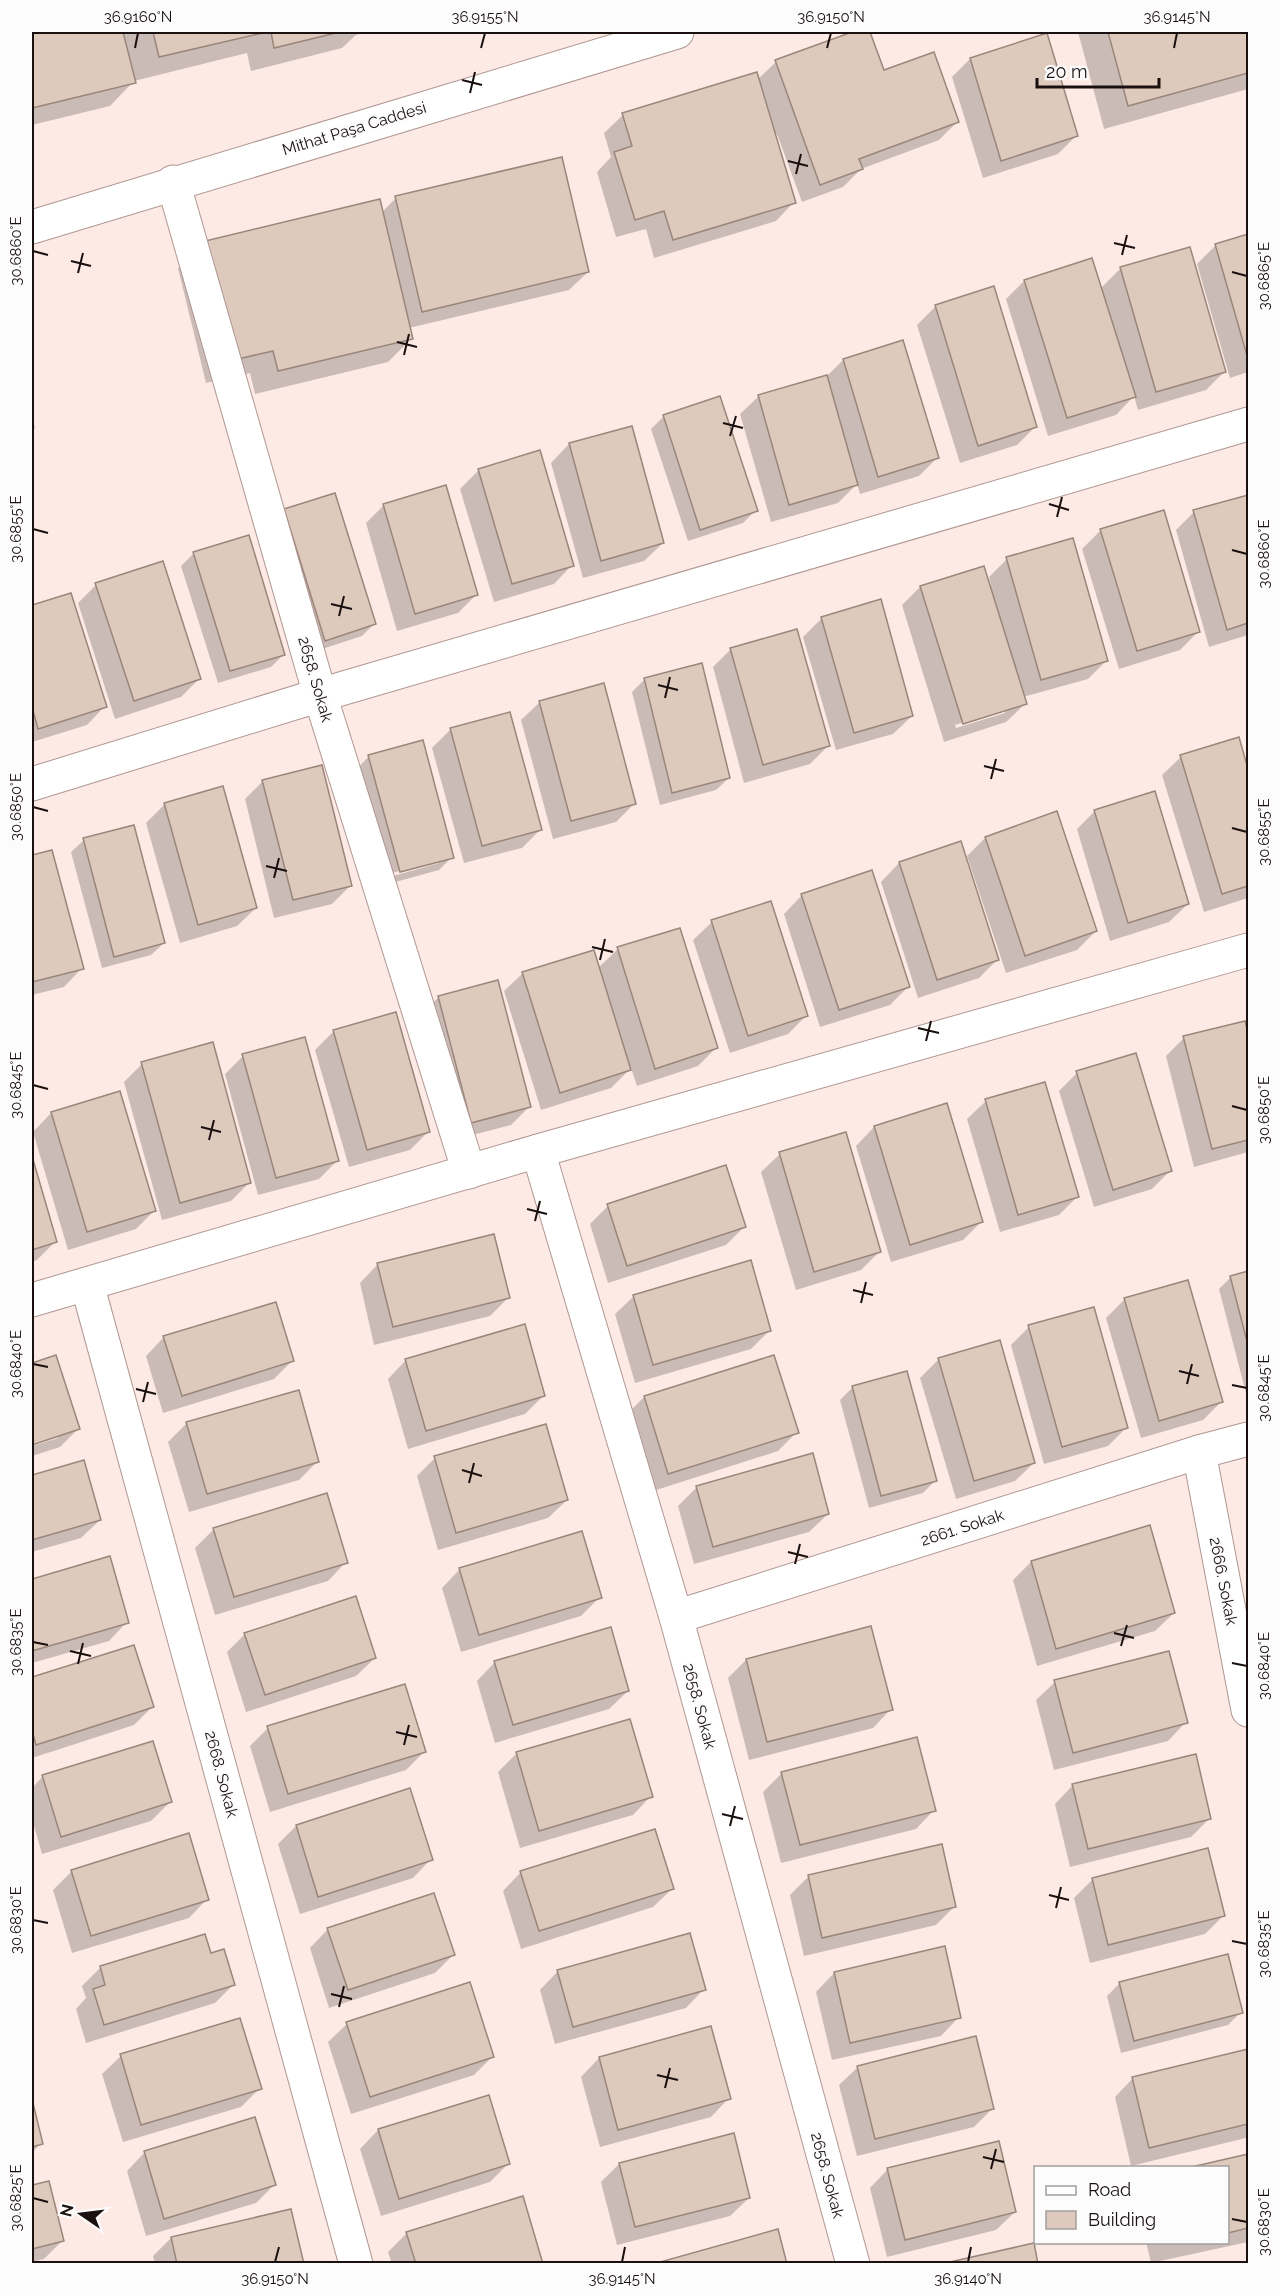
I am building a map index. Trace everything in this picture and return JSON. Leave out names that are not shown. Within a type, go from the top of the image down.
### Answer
[{"type":"street","name":"Mithat Paşa Caddesi","points":[[32,227],[173,182],[677,32]]},
{"type":"street","name":"2658. Sokak","points":[[173,182],[320,695],[469,1172]]},
{"type":"street","points":[[32,784],[320,695],[1248,424]]},
{"type":"street","points":[[32,1300],[538,1151],[1248,950]]},
{"type":"street","name":"2658. Sokak","points":[[538,1151],[676,1617],[853,2264]]},
{"type":"street","name":"2668. Sokak","points":[[87,1284],[356,2264]]},
{"type":"street","name":"2661. Sokak","points":[[676,1617],[1199,1452],[1248,1439]]},
{"type":"street","name":"2666. Sokak","points":[[1199,1452],[1248,1710]]},
{"type":"building","points":[[32,32],[123,32],[136,83],[32,108]]},
{"type":"building","points":[[153,32],[267,32],[159,57]]},
{"type":"building","points":[[271,32],[340,32],[274,48]]},
{"type":"building","points":[[852,32],[870,32],[884,70],[934,52],[959,122],[859,159],[863,169],[820,185],[775,60]]},
{"type":"building","points":[[1108,32],[1248,32],[1248,73],[1128,106]]},
{"type":"building","points":[[1047,33],[1078,136],[1001,161],[970,58]]},
{"type":"building","points":[[757,72],[796,203],[673,240],[664,211],[635,220],[614,152],[632,146],[622,113]]},
{"type":"building","points":[[562,157],[589,272],[422,312],[395,196]]},
{"type":"building","points":[[380,199],[413,339],[278,371],[273,351],[229,361],[201,242]]},
{"type":"building","points":[[1248,234],[1248,359],[1215,244]]},
{"type":"building","points":[[1190,247],[1226,372],[1156,392],[1120,267]]},
{"type":"building","points":[[1092,258],[1136,397],[1067,418],[1024,280]]},
{"type":"building","points":[[994,286],[1037,427],[978,446],[935,305]]},
{"type":"building","points":[[903,340],[939,458],[878,477],[843,359]]},
{"type":"building","points":[[827,375],[858,485],[789,505],[758,395]]},
{"type":"building","points":[[720,396],[758,511],[700,530],[663,415]]},
{"type":"building","points":[[632,426],[664,543],[601,561],[569,443]]},
{"type":"building","points":[[540,450],[574,566],[512,584],[478,469]]},
{"type":"building","points":[[446,485],[478,595],[415,614],[383,504]]},
{"type":"building","points":[[335,493],[376,624],[325,641],[284,509]]},
{"type":"building","points":[[1248,495],[1248,623],[1227,630],[1193,510]]},
{"type":"building","points":[[1164,510],[1200,632],[1137,651],[1100,529]]},
{"type":"building","points":[[249,535],[285,655],[230,671],[193,552]]},
{"type":"building","points":[[1073,538],[1108,661],[1041,680],[1006,557]]},
{"type":"building","points":[[163,561],[201,679],[134,701],[95,583]]},
{"type":"building","points":[[984,566],[1027,704],[963,724],[920,586]]},
{"type":"building","points":[[71,593],[107,707],[38,729],[32,707],[32,605]]},
{"type":"building","points":[[881,599],[913,716],[854,733],[821,617]]},
{"type":"building","points":[[797,629],[830,746],[763,765],[730,648]]},
{"type":"building","points":[[702,663],[730,778],[672,793],[644,678]]},
{"type":"building","points":[[604,683],[636,804],[571,821],[539,701]]},
{"type":"building","points":[[510,712],[542,830],[482,846],[450,728]]},
{"type":"building","points":[[1239,737],[1248,769],[1248,886],[1222,894],[1180,755]]},
{"type":"building","points":[[423,740],[454,858],[400,872],[368,755]]},
{"type":"building","points":[[322,765],[352,886],[293,900],[262,780]]},
{"type":"building","points":[[223,786],[257,908],[198,925],[164,803]]},
{"type":"building","points":[[1155,791],[1189,904],[1128,923],[1094,810]]},
{"type":"building","points":[[1057,811],[1097,931],[1025,956],[985,837]]},
{"type":"building","points":[[134,825],[165,943],[114,957],[83,838]]},
{"type":"building","points":[[961,841],[999,960],[937,980],[899,862]]},
{"type":"building","points":[[52,850],[84,969],[32,982],[32,855]]},
{"type":"building","points":[[872,870],[910,987],[839,1010],[801,894]]},
{"type":"building","points":[[771,901],[808,1016],[748,1036],[711,920]]},
{"type":"building","points":[[680,928],[718,1048],[655,1069],[617,947]]},
{"type":"building","points":[[594,950],[631,1070],[560,1093],[522,972]]},
{"type":"building","points":[[498,980],[531,1107],[471,1123],[438,996]]},
{"type":"building","points":[[396,1012],[430,1132],[367,1150],[333,1030]]},
{"type":"building","points":[[1245,1021],[1248,1033],[1248,1140],[1212,1149],[1183,1036]]},
{"type":"building","points":[[305,1037],[339,1161],[276,1178],[242,1054]]},
{"type":"building","points":[[213,1042],[251,1183],[180,1203],[141,1062]]},
{"type":"building","points":[[1136,1053],[1172,1171],[1113,1190],[1076,1071]]},
{"type":"building","points":[[1045,1082],[1079,1197],[1018,1215],[985,1099]]},
{"type":"building","points":[[120,1091],[156,1211],[87,1232],[51,1112]]},
{"type":"building","points":[[947,1103],[983,1222],[910,1245],[874,1126]]},
{"type":"building","points":[[846,1132],[881,1252],[814,1272],[779,1152]]},
{"type":"building","points":[[32,1156],[57,1242],[32,1250]]},
{"type":"building","points":[[726,1165],[746,1227],[627,1266],[607,1204]]},
{"type":"building","points":[[494,1234],[510,1298],[393,1327],[377,1263]]},
{"type":"building","points":[[751,1260],[771,1331],[653,1365],[633,1295]]},
{"type":"building","points":[[1248,1271],[1248,1345],[1230,1276]]},
{"type":"building","points":[[1188,1280],[1223,1402],[1159,1421],[1124,1298]]},
{"type":"building","points":[[276,1302],[294,1361],[182,1396],[163,1336]]},
{"type":"building","points":[[1094,1307],[1128,1428],[1062,1447],[1028,1325]]},
{"type":"building","points":[[525,1324],[545,1396],[426,1431],[405,1359]]},
{"type":"building","points":[[1000,1340],[1035,1463],[974,1481],[938,1358]]},
{"type":"building","points":[[56,1355],[80,1429],[32,1445],[32,1363]]},
{"type":"building","points":[[774,1355],[799,1433],[668,1474],[644,1396]]},
{"type":"building","points":[[907,1371],[937,1481],[881,1496],[852,1386]]},
{"type":"building","points":[[299,1390],[319,1462],[207,1494],[186,1422]]},
{"type":"building","points":[[546,1424],[568,1500],[456,1533],[434,1456]]},
{"type":"building","points":[[813,1453],[829,1514],[713,1547],[696,1486]]},
{"type":"building","points":[[84,1460],[101,1520],[32,1540],[32,1475]]},
{"type":"building","points":[[327,1493],[348,1563],[234,1597],[213,1528]]},
{"type":"building","points":[[1150,1525],[1175,1613],[1056,1649],[1031,1561]]},
{"type":"building","points":[[582,1531],[602,1598],[479,1635],[459,1568]]},
{"type":"building","points":[[110,1556],[129,1623],[32,1651],[32,1579]]},
{"type":"building","points":[[356,1596],[376,1658],[265,1695],[244,1633]]},
{"type":"building","points":[[871,1626],[893,1710],[767,1742],[746,1659]]},
{"type":"building","points":[[611,1627],[629,1691],[513,1725],[494,1661]]},
{"type":"building","points":[[134,1645],[154,1707],[36,1745],[32,1730],[32,1677]]},
{"type":"building","points":[[1169,1651],[1188,1723],[1073,1753],[1054,1680]]},
{"type":"building","points":[[405,1684],[426,1752],[288,1794],[267,1726]]},
{"type":"building","points":[[630,1719],[653,1797],[539,1831],[516,1752]]},
{"type":"building","points":[[917,1737],[936,1811],[800,1845],[781,1772]]},
{"type":"building","points":[[153,1741],[172,1802],[61,1837],[42,1775]]},
{"type":"building","points":[[1196,1754],[1211,1819],[1088,1849],[1072,1784]]},
{"type":"building","points":[[410,1788],[433,1860],[318,1897],[296,1825]]},
{"type":"building","points":[[655,1829],[674,1889],[539,1931],[520,1871]]},
{"type":"building","points":[[189,1833],[209,1900],[91,1936],[71,1870]]},
{"type":"building","points":[[942,1844],[956,1907],[822,1938],[808,1875]]},
{"type":"building","points":[[1208,1848],[1225,1916],[1108,1945],[1092,1878]]},
{"type":"building","points":[[434,1893],[455,1955],[348,1990],[327,1928]]},
{"type":"building","points":[[690,1933],[706,1990],[573,2027],[557,1970]]},
{"type":"building","points":[[205,1934],[211,1953],[224,1949],[235,1985],[104,2025],[93,1989],[105,1985],[100,1966]]},
{"type":"building","points":[[945,1946],[961,2018],[850,2043],[834,1972]]},
{"type":"building","points":[[1228,1954],[1243,2013],[1134,2041],[1119,1982]]},
{"type":"building","points":[[470,1982],[494,2057],[370,2097],[346,2022]]},
{"type":"building","points":[[240,2018],[262,2089],[141,2125],[120,2054]]},
{"type":"building","points":[[711,2026],[731,2099],[618,2130],[599,2057]]},
{"type":"building","points":[[976,2036],[994,2109],[875,2139],[857,2066]]},
{"type":"building","points":[[1248,2049],[1248,2124],[1149,2148],[1132,2077]]},
{"type":"building","points":[[489,2095],[510,2164],[399,2199],[378,2129]]},
{"type":"building","points":[[32,2099],[43,2144],[32,2147]]},
{"type":"building","points":[[255,2117],[276,2185],[164,2219],[144,2151]]},
{"type":"building","points":[[734,2133],[750,2198],[635,2227],[619,2163]]},
{"type":"building","points":[[999,2141],[1016,2212],[905,2240],[887,2168]]},
{"type":"building","points":[[1248,2154],[1248,2228],[1229,2233],[1229,2166],[1196,2166]]},
{"type":"building","points":[[49,2181],[64,2241],[32,2249],[32,2185]]},
{"type":"building","points":[[523,2196],[543,2264],[416,2264],[406,2232]]},
{"type":"building","points":[[291,2209],[304,2264],[177,2264],[171,2237]]},
{"type":"building","points":[[778,2229],[787,2264],[660,2264],[660,2262]]},
{"type":"building","points":[[1034,2243],[1038,2264],[941,2264]]}]
